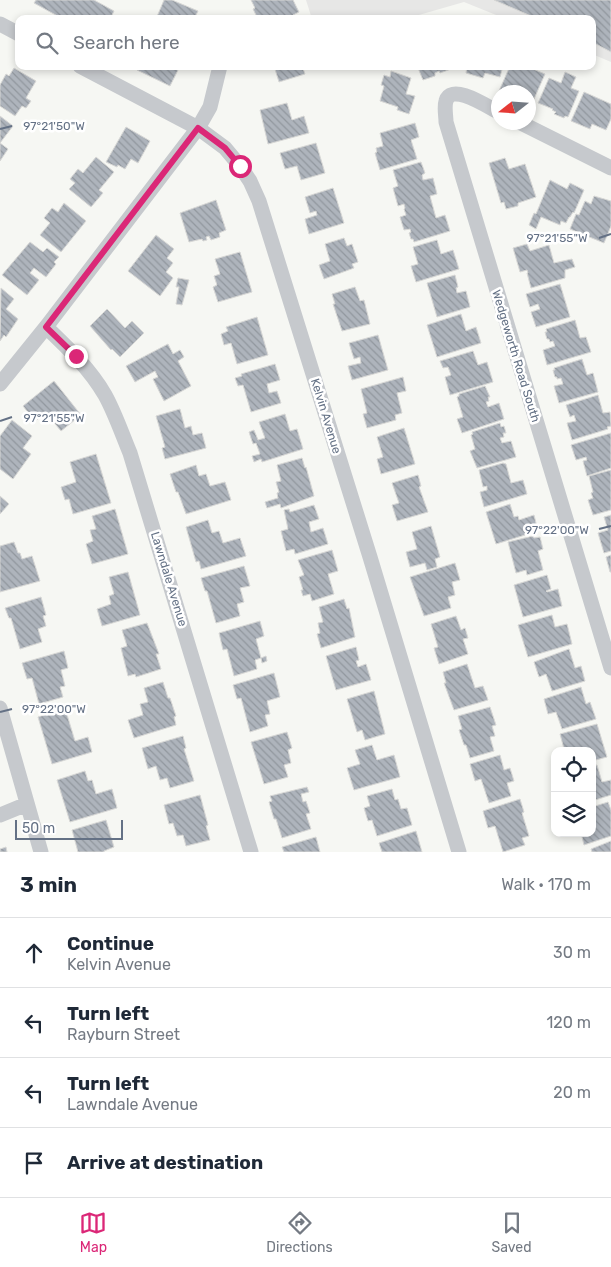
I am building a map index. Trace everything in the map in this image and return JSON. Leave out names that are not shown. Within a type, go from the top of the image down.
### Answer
[{"type":"street","points":[[0,24],[15,32]]},
{"type":"street","name":"Kelvin Avenue","points":[[88,70],[198,128],[225,148],[250,180],[370,557],[459,852]]},
{"type":"street","points":[[0,384],[46,327],[198,128],[210,107],[219,70]]},
{"type":"street","name":"Wedgeworth Road South","points":[[491,108],[460,93],[453,93],[446,102],[446,122],[611,668]]},
{"type":"street","points":[[535,130],[611,168]]},
{"type":"street","name":"Lawndale Avenue","points":[[46,327],[76,356],[94,378],[106,397],[130,453],[251,852]]},
{"type":"street","points":[[0,708],[41,852]]},
{"type":"street","points":[[0,814],[26,804]]},
{"type":"shaded area","points":[[306,0],[611,0],[611,62],[596,56],[596,15],[496,15],[464,2],[419,15],[311,15]]},
{"type":"building","points":[[36,0],[94,0],[114,11],[112,15],[56,15],[34,3]]},
{"type":"building","points":[[164,0],[172,0],[198,11],[196,15],[158,15]]},
{"type":"building","points":[[251,0],[293,0],[299,12],[293,15],[256,15],[253,9],[255,8]]},
{"type":"building","points":[[494,0],[611,0],[611,52],[596,44],[596,15],[529,15]]},
{"type":"building","points":[[14,68],[36,81],[26,98],[31,101],[26,108],[22,106],[15,116],[0,106],[0,85],[6,74],[9,76]]},
{"type":"building","points":[[137,70],[178,70],[170,86]]},
{"type":"building","points":[[275,70],[304,70],[305,74],[279,82]]},
{"type":"building","points":[[419,70],[448,70],[440,73],[439,71],[435,73],[435,76],[423,80]]},
{"type":"building","points":[[466,70],[502,70],[500,77],[485,73],[483,78],[466,73]]},
{"type":"building","points":[[508,70],[535,70],[545,74],[536,94],[536,85],[502,85]]},
{"type":"building","points":[[391,71],[411,78],[406,94],[415,96],[409,114],[397,110],[398,107],[380,101],[384,86],[381,85],[384,75],[390,77]]},
{"type":"building","points":[[565,72],[576,77],[571,88],[579,91],[568,117],[565,116],[564,118],[554,114],[556,112],[553,109],[538,103],[549,78],[561,83]]},
{"type":"building","points":[[584,92],[611,104],[611,119],[606,130],[592,124],[590,129],[571,121]]},
{"type":"building","points":[[287,103],[292,120],[304,116],[309,133],[268,144],[260,110]]},
{"type":"building","points":[[0,116],[13,126],[0,143]]},
{"type":"building","points":[[415,123],[419,137],[411,140],[417,159],[380,170],[375,153],[377,152],[376,148],[383,146],[380,133]]},
{"type":"building","points":[[126,127],[150,141],[138,163],[131,159],[125,169],[106,162]]},
{"type":"building","points":[[0,143],[8,149],[0,161]]},
{"type":"building","points":[[316,143],[325,173],[301,180],[297,166],[285,169],[280,153]]},
{"type":"building","points":[[96,157],[114,172],[99,190],[103,193],[91,207],[69,189],[75,183],[70,179],[78,169],[83,173]]},
{"type":"building","points":[[505,158],[509,169],[525,164],[536,197],[518,203],[518,206],[506,209],[504,202],[501,203],[489,163]]},
{"type":"building","points":[[421,162],[425,173],[422,175],[423,180],[433,178],[437,194],[430,196],[436,218],[445,215],[450,231],[414,242],[409,233],[411,232],[410,229],[404,230],[400,217],[406,215],[405,208],[404,204],[398,206],[393,188],[398,186],[393,170]]},
{"type":"building","points":[[550,180],[567,189],[570,183],[584,190],[574,213],[566,223],[561,221],[560,225],[541,217],[536,229],[529,225],[534,213],[536,214]]},
{"type":"building","points":[[333,188],[344,223],[309,234],[305,219],[317,215],[316,211],[310,213],[305,197]]},
{"type":"building","points":[[594,196],[611,201],[611,226],[604,243],[570,229],[576,214],[579,215],[585,201],[591,204]]},
{"type":"building","points":[[216,200],[226,230],[219,233],[220,237],[211,240],[209,236],[206,237],[207,240],[203,241],[202,239],[189,242],[180,213]]},
{"type":"building","points":[[64,203],[86,221],[61,252],[40,235],[50,223],[44,218],[52,208],[58,212]]},
{"type":"building","points":[[156,235],[174,249],[167,258],[173,263],[166,272],[173,278],[160,296],[128,271]]},
{"type":"building","points":[[344,238],[347,246],[352,244],[358,262],[352,264],[354,268],[324,279],[319,265],[330,261],[325,244]]},
{"type":"building","points":[[437,240],[441,254],[453,250],[459,269],[416,282],[411,266],[418,264],[413,247]]},
{"type":"building","points":[[30,242],[43,252],[47,248],[59,257],[46,277],[34,268],[30,273],[39,280],[27,295],[2,275]]},
{"type":"building","points":[[527,244],[530,251],[549,245],[554,263],[572,259],[575,267],[565,270],[565,278],[531,288],[527,270],[520,272],[513,248]]},
{"type":"building","points":[[240,252],[252,292],[218,302],[213,287],[217,285],[214,276],[220,274],[215,259]]},
{"type":"building","points":[[455,275],[458,287],[456,288],[457,293],[466,291],[470,307],[437,317],[427,283]]},
{"type":"building","points":[[178,278],[189,280],[182,305],[176,304],[179,287],[176,287]]},
{"type":"building","points":[[560,284],[570,317],[536,327],[531,312],[540,309],[538,304],[530,307],[526,294]]},
{"type":"building","points":[[355,287],[360,301],[364,300],[370,324],[342,331],[333,304],[335,304],[332,294]]},
{"type":"building","points":[[1,288],[14,299],[6,309],[18,319],[6,337],[4,335],[0,341]]},
{"type":"building","points":[[107,309],[125,328],[132,321],[144,333],[120,357],[111,350],[90,326]]},
{"type":"building","points":[[461,314],[466,331],[476,327],[481,343],[437,357],[427,325]]},
{"type":"building","points":[[257,317],[268,355],[237,364],[231,343],[224,345],[221,334],[228,331],[226,327]]},
{"type":"building","points":[[575,320],[580,338],[586,337],[591,352],[547,365],[543,350],[555,346],[553,341],[550,342],[547,339],[546,329]]},
{"type":"building","points":[[378,335],[388,370],[352,380],[348,366],[361,363],[360,357],[354,359],[349,343]]},
{"type":"building","points":[[168,344],[173,354],[180,350],[184,357],[178,361],[191,386],[164,401],[153,379],[158,377],[155,371],[135,382],[126,366]]},
{"type":"building","points":[[473,351],[478,365],[487,362],[493,382],[450,395],[445,377],[451,375],[448,367],[443,368],[440,361]]},
{"type":"building","points":[[582,359],[587,375],[593,373],[598,392],[559,403],[554,386],[563,384],[561,378],[557,379],[555,377],[554,368]]},
{"type":"building","points":[[275,364],[280,380],[267,384],[269,393],[277,391],[281,403],[251,412],[243,385],[238,386],[235,378],[242,376],[241,374]]},
{"type":"building","points":[[403,377],[406,391],[397,393],[402,413],[395,415],[396,420],[367,428],[363,414],[367,413],[361,389]]},
{"type":"building","points":[[54,381],[81,415],[61,431],[46,413],[35,421],[23,406]]},
{"type":"building","points":[[485,386],[490,397],[488,397],[489,401],[486,402],[488,407],[499,403],[504,419],[462,433],[457,419],[463,417],[457,397],[459,394]]},
{"type":"building","points":[[598,395],[603,413],[610,412],[611,426],[607,427],[608,429],[572,440],[567,423],[576,421],[574,415],[570,417],[566,405]]},
{"type":"building","points":[[180,409],[185,428],[191,426],[193,435],[202,433],[206,448],[165,459],[162,448],[165,447],[156,416]]},
{"type":"building","points":[[285,414],[290,431],[297,429],[303,449],[262,462],[261,459],[254,462],[252,456],[260,454],[256,443],[253,444],[249,432],[254,430],[258,440],[265,438],[259,422]]},
{"type":"building","points":[[12,420],[32,436],[23,448],[31,454],[13,479],[0,469],[0,436]]},
{"type":"building","points":[[500,423],[501,427],[504,426],[506,433],[503,433],[504,437],[500,438],[502,443],[511,441],[516,457],[477,468],[470,451],[475,449],[471,435],[473,434],[472,432]]},
{"type":"building","points":[[404,428],[415,464],[381,474],[377,459],[383,457],[377,437]]},
{"type":"building","points":[[611,433],[611,468],[587,476],[583,461],[587,460],[586,457],[576,460],[571,445]]},
{"type":"building","points":[[96,454],[111,503],[73,514],[69,499],[65,500],[61,487],[76,482],[70,462]]},
{"type":"building","points":[[302,458],[314,496],[281,508],[280,504],[267,508],[265,502],[278,498],[277,493],[279,492],[276,482],[281,481],[277,465]]},
{"type":"building","points":[[503,463],[506,464],[511,483],[523,480],[527,494],[484,507],[480,492],[487,490],[487,486],[483,487],[479,470]]},
{"type":"building","points":[[196,465],[199,476],[206,474],[210,486],[225,482],[231,500],[186,514],[170,474]]},
{"type":"building","points":[[611,470],[611,510],[593,515],[588,500],[593,498],[589,476]]},
{"type":"building","points":[[418,475],[421,486],[419,487],[428,512],[397,521],[392,505],[399,503],[392,483]]},
{"type":"building","points":[[0,496],[9,504],[0,514]]},
{"type":"building","points":[[510,504],[514,517],[518,516],[519,520],[534,515],[538,531],[496,544],[486,512]]},
{"type":"building","points":[[314,505],[319,519],[309,522],[311,532],[323,528],[328,544],[295,554],[294,549],[286,551],[281,531],[288,529],[284,510],[289,509],[290,512]]},
{"type":"building","points":[[115,509],[128,554],[92,564],[86,544],[93,541],[90,530],[96,529],[92,516]]},
{"type":"building","points":[[611,515],[611,551],[604,553],[598,533],[608,530],[604,517]]},
{"type":"building","points":[[208,520],[212,533],[219,531],[223,543],[240,538],[246,556],[201,569],[199,561],[196,562],[186,527]]},
{"type":"building","points":[[431,526],[440,557],[435,559],[437,567],[427,570],[425,563],[410,567],[406,552],[417,549],[412,532]]},
{"type":"building","points":[[533,536],[534,538],[540,537],[543,549],[538,551],[543,570],[527,575],[526,570],[516,573],[508,542]]},
{"type":"building","points":[[14,542],[22,559],[32,556],[40,581],[0,592],[0,546]]},
{"type":"building","points":[[332,550],[338,571],[328,574],[334,594],[312,601],[310,594],[303,596],[299,577],[304,575],[298,560]]},
{"type":"building","points":[[611,555],[611,572],[610,572],[606,557]]},
{"type":"building","points":[[455,563],[460,580],[452,582],[455,595],[448,597],[451,608],[424,616],[410,577]]},
{"type":"building","points":[[244,566],[250,586],[240,588],[244,602],[237,604],[240,616],[216,623],[207,591],[205,591],[201,578]]},
{"type":"building","points":[[128,572],[140,615],[102,626],[97,609],[111,604],[109,596],[114,594],[109,577]]},
{"type":"building","points":[[547,575],[551,589],[546,591],[558,589],[562,606],[523,617],[514,585]]},
{"type":"building","points":[[41,597],[46,615],[43,616],[46,626],[38,629],[42,642],[20,649],[11,618],[9,618],[5,608]]},
{"type":"building","points":[[344,599],[347,609],[349,608],[355,637],[321,648],[317,634],[320,633],[318,623],[323,622],[319,607]]},
{"type":"building","points":[[552,615],[555,627],[567,624],[572,644],[528,657],[518,625]]},
{"type":"building","points":[[456,616],[461,630],[465,628],[468,638],[463,639],[468,654],[439,664],[434,648],[438,647],[431,624]]},
{"type":"building","points":[[260,621],[264,636],[256,639],[261,658],[255,660],[257,669],[234,676],[227,649],[223,650],[219,633]]},
{"type":"building","points":[[147,623],[159,654],[156,654],[161,669],[136,677],[135,674],[128,676],[121,648],[127,646],[122,630]]},
{"type":"building","points":[[356,647],[359,660],[356,661],[358,667],[366,664],[371,680],[336,690],[326,656]]},
{"type":"building","points":[[569,649],[575,668],[581,666],[585,681],[552,691],[546,674],[539,677],[534,662]]},
{"type":"building","points":[[64,651],[68,668],[61,670],[65,686],[60,687],[63,697],[39,704],[32,678],[27,679],[22,663]]},
{"type":"building","points":[[266,656],[267,661],[262,663],[261,658]]},
{"type":"building","points":[[467,664],[475,688],[483,686],[488,700],[454,710],[444,683],[446,683],[443,672]]},
{"type":"building","points":[[274,673],[280,697],[267,701],[270,714],[265,715],[268,726],[250,732],[241,698],[237,699],[233,685]]},
{"type":"building","points":[[163,682],[176,716],[174,717],[176,725],[134,738],[128,720],[143,715],[140,704],[148,702],[144,688]]},
{"type":"building","points":[[581,687],[586,704],[590,702],[596,719],[562,729],[556,712],[548,714],[544,699]]},
{"type":"building","points":[[374,691],[385,734],[365,740],[362,730],[357,732],[347,699]]},
{"type":"building","points":[[490,707],[496,725],[492,726],[495,736],[490,737],[494,751],[470,758],[459,730],[462,729],[458,716]]},
{"type":"building","points":[[65,708],[75,741],[88,737],[92,752],[52,764],[38,717]]},
{"type":"building","points":[[597,724],[607,757],[596,760],[596,747],[563,747],[560,734]]},
{"type":"building","points":[[287,732],[292,748],[288,750],[291,763],[284,765],[288,777],[264,784],[251,742]]},
{"type":"building","points":[[183,736],[186,748],[184,749],[194,781],[170,788],[167,778],[160,780],[156,766],[148,769],[142,748]]},
{"type":"building","points":[[372,745],[377,760],[394,755],[400,777],[354,790],[347,768],[360,764],[355,750]]},
{"type":"building","points":[[500,755],[504,770],[510,768],[514,781],[507,783],[511,796],[489,803],[481,779],[475,781],[470,764]]},
{"type":"building","points":[[596,765],[602,782],[611,780],[611,795],[596,800],[596,792]]},
{"type":"building","points":[[85,771],[88,781],[92,780],[96,794],[112,789],[117,808],[70,822],[57,780]]},
{"type":"building","points":[[307,787],[309,792],[301,794],[303,802],[306,801],[310,813],[306,814],[311,829],[282,838],[269,802],[272,801],[270,796]]},
{"type":"building","points":[[392,789],[395,800],[398,799],[401,809],[407,808],[412,825],[377,836],[372,820],[368,821],[364,808],[370,806],[367,796]]},
{"type":"building","points":[[200,795],[210,840],[186,846],[183,835],[177,836],[173,823],[169,824],[164,805]]},
{"type":"building","points":[[520,799],[529,836],[522,838],[525,845],[503,852],[495,826],[488,828],[483,811]]},
{"type":"building","points":[[608,802],[611,810],[611,836],[584,845],[582,837],[596,837],[596,806]]},
{"type":"building","points":[[106,820],[114,847],[104,852],[78,852],[72,830]]},
{"type":"building","points":[[416,831],[422,852],[382,852],[379,843]]},
{"type":"building","points":[[316,837],[320,852],[284,852],[282,847]]},
{"type":"building","points":[[611,841],[611,852],[592,852],[591,849]]},
{"type":"building","points":[[6,847],[7,852],[0,852],[0,849]]},
{"type":"route","points":[[76,356],[46,327],[198,128],[225,148],[240,166]]}]
